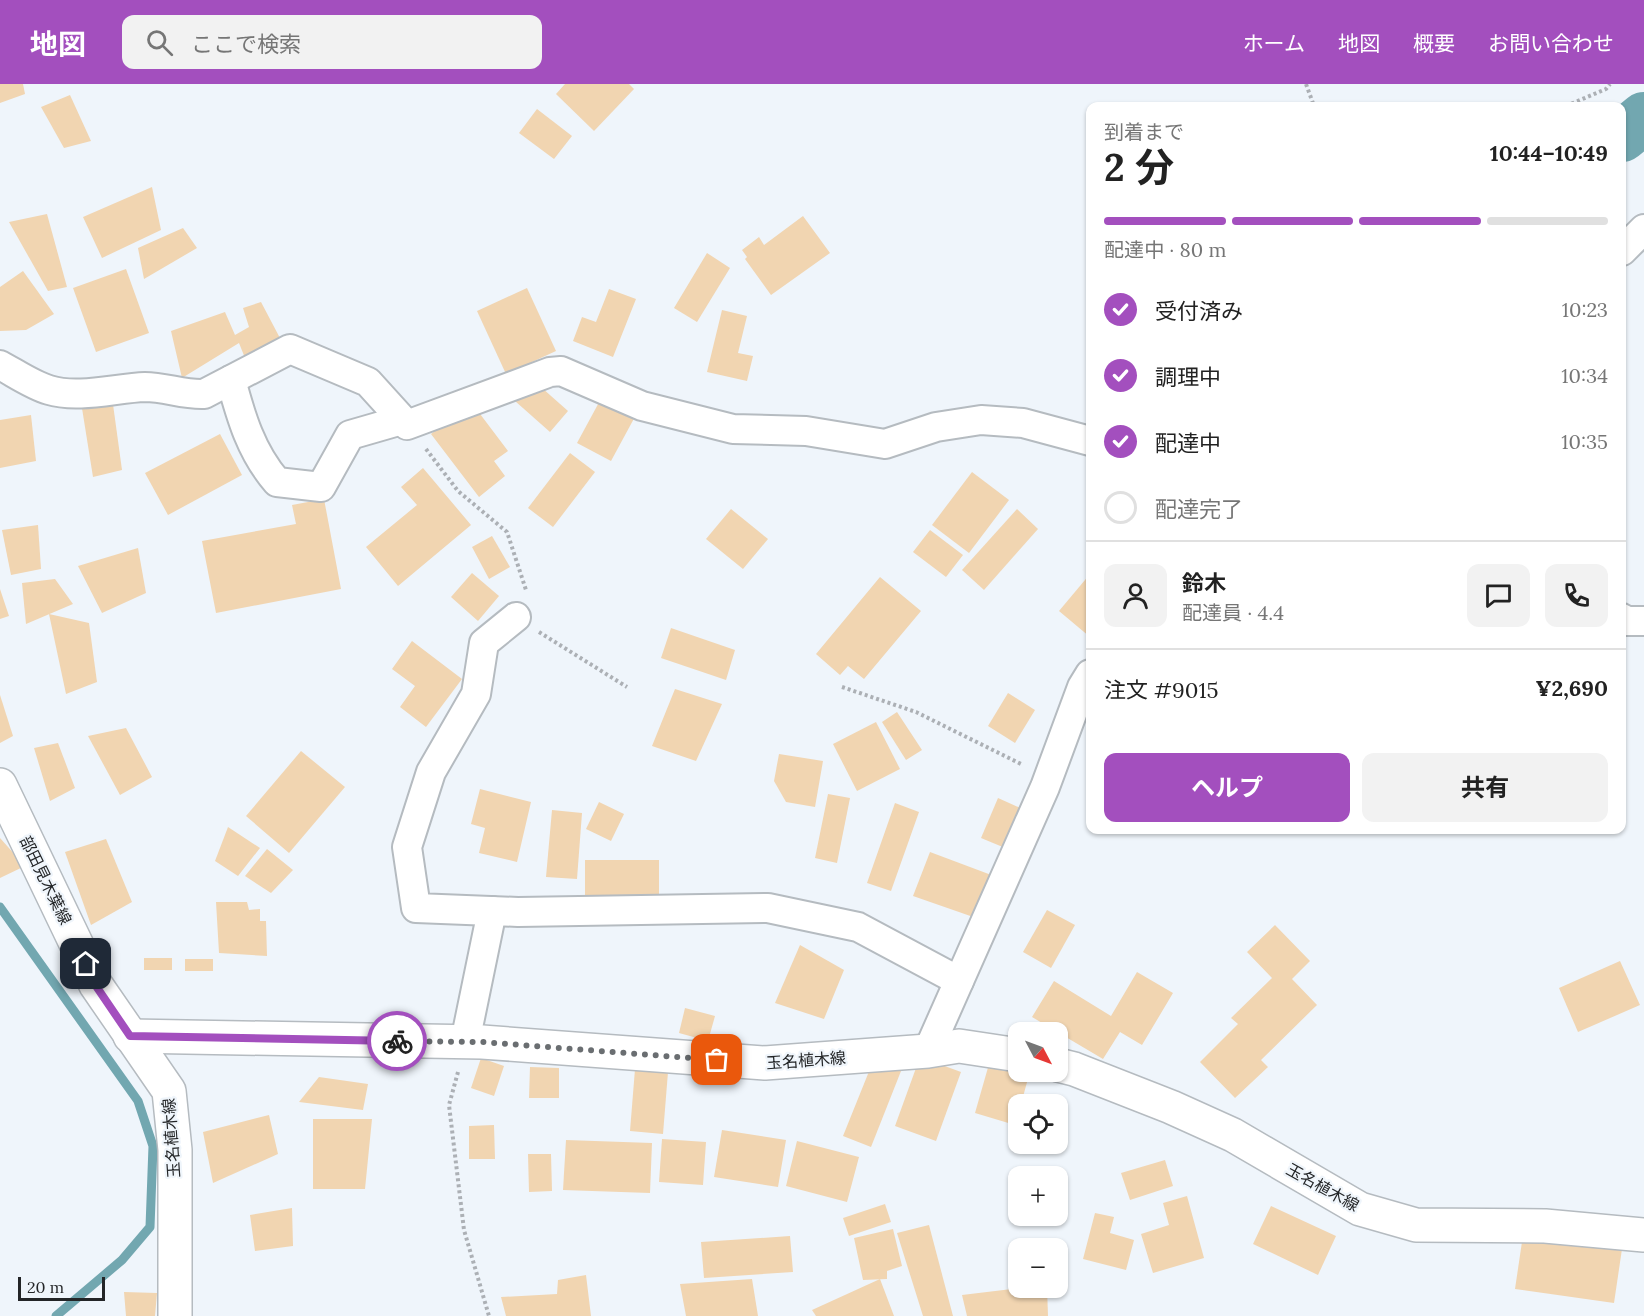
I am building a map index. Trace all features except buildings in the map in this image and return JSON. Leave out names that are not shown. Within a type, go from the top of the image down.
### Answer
[{"type":"main road","name":"部田見木葉線","points":[[0,785],[96,986],[130,1036]]},
{"type":"main road","name":"玉名植木線","points":[[130,1036],[465,1042],[765,1063],[928,1051],[959,1046],[1008,1053]]},
{"type":"main road","name":"玉名植木線","points":[[130,1036],[169,1091],[175,1150],[175,1316]]},
{"type":"main road","name":"玉名植木線","points":[[1068,1069],[1160,1103],[1233,1135],[1360,1209],[1416,1225],[1545,1226],[1644,1235]]},
{"type":"street","points":[[1626,247],[1644,230]]},
{"type":"street","points":[[0,365],[50,391],[96,394],[144,387],[165,388],[190,395],[204,394],[290,349],[368,382],[405,422]]},
{"type":"street","points":[[231,380],[246,434],[267,470],[277,482],[321,487],[350,435],[405,422],[550,372],[561,371],[642,406],[733,429],[806,430],[885,444],[936,428],[981,420],[1023,423],[1086,440]]},
{"type":"street","points":[[516,617],[484,643],[476,694],[430,772],[407,847],[416,908],[492,911],[768,908],[858,927],[959,981]]},
{"type":"street","points":[[1626,621],[1644,621]]},
{"type":"street","points":[[928,1051],[1048,777],[1086,680]]},
{"type":"street","points":[[465,1042],[492,911]]},
{"type":"path","points":[[1306,84],[1313,102]]},
{"type":"path","points":[[1575,102],[1606,89],[1610,84]]},
{"type":"path","points":[[405,422],[458,491],[507,532],[528,596],[516,617],[627,687]]},
{"type":"path","points":[[842,687],[916,712],[1048,777]]},
{"type":"path","points":[[465,1042],[449,1105],[464,1230],[489,1316]]},
{"type":"waterway","points":[[1626,133],[1644,118]]},
{"type":"waterway","points":[[0,907],[138,1101],[153,1146],[150,1227],[122,1260],[56,1316]]},
{"type":"way so far","points":[[397,1041],[482,1042],[717,1060]]},
{"type":"route","points":[[86,964],[96,986],[130,1036],[397,1041]]}]
